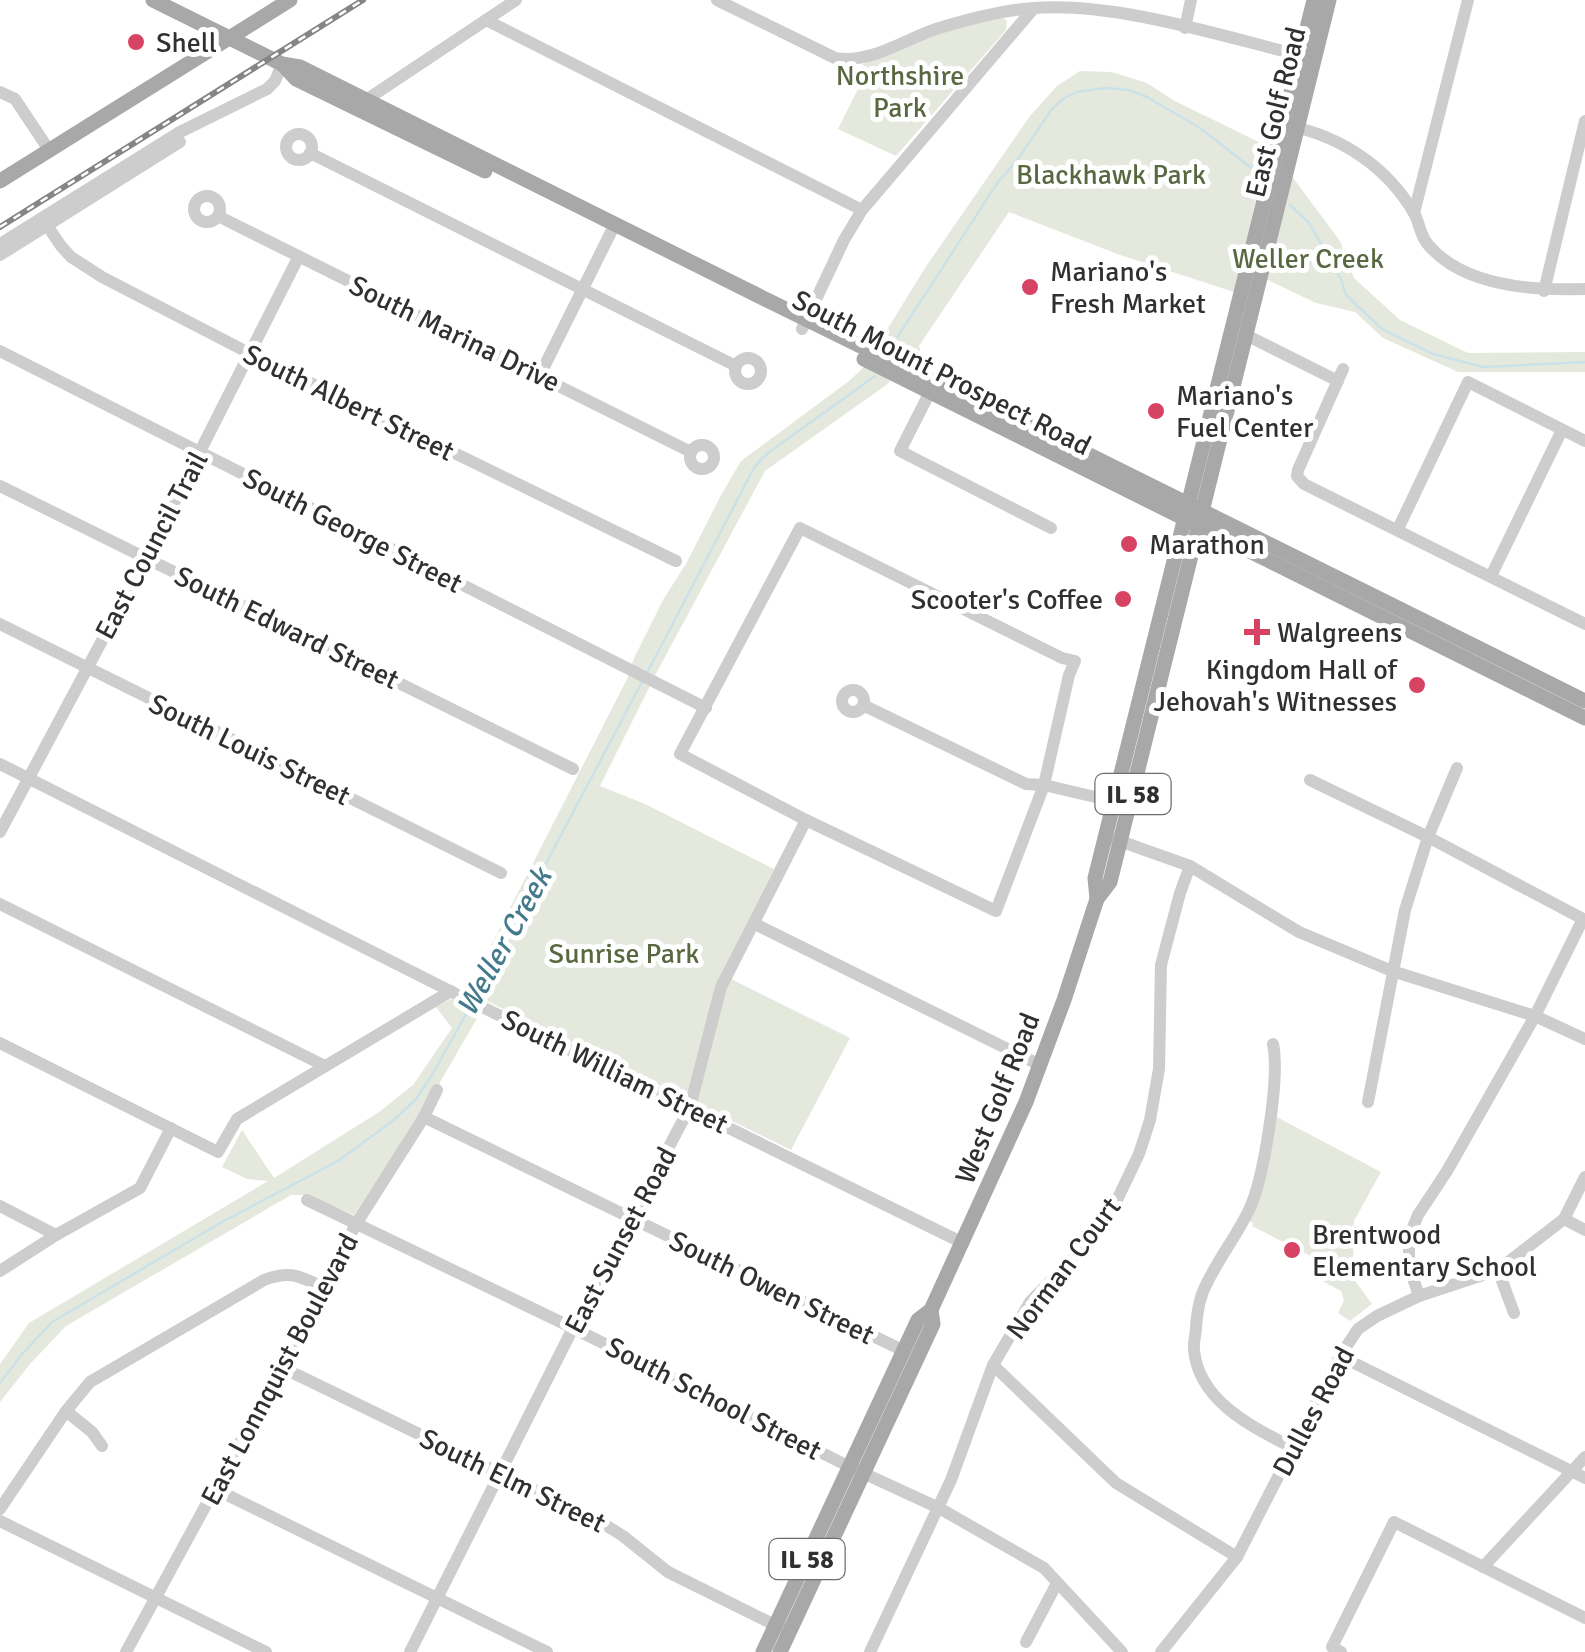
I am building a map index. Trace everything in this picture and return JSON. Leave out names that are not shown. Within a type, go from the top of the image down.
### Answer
[{"type":"main road","name":"South Mount Prospect Road","points":[[153,0],[282,64],[300,67],[360,103],[1194,516],[1267,544],[1585,701]]},
{"type":"main road","points":[[0,180],[290,0]]},
{"type":"main road","name":"East Golf Road","points":[[1194,516],[1204,442],[1290,126],[1307,57],[1314,0]]},
{"type":"main road","name":"East Golf Road","points":[[1307,57],[1329,0]]},
{"type":"main road","name":"South Mount Prospect Road","points":[[282,64],[296,79],[360,103]]},
{"type":"main road","name":"East Golf Road","points":[[1194,516],[1208,491],[1290,126]]},
{"type":"main road","name":"South Mount Prospect Road","points":[[932,387],[1154,487],[1228,542],[1585,718]]},
{"type":"main road","points":[[1154,487],[1180,486],[1204,442]]},
{"type":"main road","points":[[1208,491],[1215,508],[1267,544]]},
{"type":"main road","name":"West Golf Road","points":[[1123,803],[1192,558],[1194,516]]},
{"type":"main road","name":"West Golf Road","points":[[857,1470],[918,1320],[931,1310],[1005,1150],[1075,970],[1097,899],[1095,878],[1114,839],[1194,516]]},
{"type":"main road","points":[[1192,558],[1205,545],[1228,542]]},
{"type":"main road","name":"West Golf Road","points":[[763,1652],[783,1629],[857,1470],[934,1324],[931,1310]]},
{"type":"main road","name":"West Golf Road","points":[[780,1652],[783,1629]]},
{"type":"street","points":[[360,103],[516,0]]},
{"type":"street","points":[[1185,28],[1192,0]]},
{"type":"street","points":[[1414,213],[1468,0]]},
{"type":"street","points":[[727,2],[835,58],[852,61],[954,24],[1034,8],[1104,11],[1307,57]]},
{"type":"street","points":[[804,324],[862,210],[1034,8]]},
{"type":"street","points":[[486,20],[862,210]]},
{"type":"street","points":[[267,89],[282,64]]},
{"type":"street","points":[[0,254],[178,133],[296,79]]},
{"type":"street","points":[[0,92],[15,99],[49,150]]},
{"type":"street","points":[[1544,291],[1585,121]]},
{"type":"street","points":[[1290,126],[1319,132],[1361,155],[1385,175],[1414,213],[1426,241],[1452,265],[1489,282],[1544,291],[1585,289]]},
{"type":"street","points":[[310,152],[736,366]]},
{"type":"street","name":"South Marina Drive","points":[[218,216],[691,452]]},
{"type":"street","points":[[0,244],[44,221]]},
{"type":"street","name":"South Albert Street","points":[[44,221],[61,246],[83,266],[249,353],[676,561]]},
{"type":"street","points":[[540,376],[613,229]]},
{"type":"street","name":"East Council Trail","points":[[0,832],[146,558],[299,256]]},
{"type":"street","points":[[1246,335],[1340,375],[1298,470],[1297,476],[1304,484],[1585,623]]},
{"type":"street","name":"South George Street","points":[[0,351],[706,708]]},
{"type":"street","points":[[1398,530],[1468,382],[1585,442]]},
{"type":"street","points":[[932,387],[900,451],[1051,528]]},
{"type":"street","points":[[1491,576],[1562,430]]},
{"type":"street","name":"South Edward Street","points":[[0,486],[573,769]]},
{"type":"street","points":[[800,528],[1075,661],[1044,786],[996,911],[806,820],[680,754],[706,708],[800,528]]},
{"type":"street","name":"South Louis Street","points":[[0,624],[501,873]]},
{"type":"street","points":[[863,705],[1026,784],[1123,803]]},
{"type":"street","name":"South William Street","points":[[0,764],[963,1243]]},
{"type":"street","points":[[1368,1102],[1406,910],[1428,837],[1457,768]]},
{"type":"street","points":[[1310,780],[1582,919],[1535,1016],[1418,1215],[1409,1237],[1408,1266],[1419,1296]]},
{"type":"street","name":"East Sunset Road","points":[[410,1652],[573,1328],[690,1107],[722,987],[806,820]]},
{"type":"street","points":[[1114,839],[1190,866],[1299,932],[1392,971],[1535,1016],[1585,1038]]},
{"type":"street","name":"Norman Court","points":[[870,1652],[939,1508],[993,1365],[1030,1302],[1084,1247],[1117,1200],[1140,1154],[1159,1069],[1160,965],[1190,866]]},
{"type":"street","points":[[0,904],[325,1066]]},
{"type":"street","points":[[755,924],[1040,1065]]},
{"type":"street","points":[[0,1044],[218,1152],[237,1119],[451,991]]},
{"type":"street","points":[[1273,1044],[1276,1059],[1268,1143],[1250,1207],[1204,1286],[1197,1310],[1194,1349],[1212,1394],[1252,1426],[1293,1448]]},
{"type":"street","name":"East Lonnquist Boulevard","points":[[126,1652],[356,1224],[437,1090]]},
{"type":"street","name":"South Owen Street","points":[[424,1117],[904,1352]]},
{"type":"street","points":[[0,1271],[140,1188],[171,1128]]},
{"type":"street","points":[[1585,1177],[1564,1219],[1585,1230]]},
{"type":"street","name":"South School Street","points":[[307,1200],[939,1508],[1044,1568],[1122,1652]]},
{"type":"street","points":[[0,1206],[56,1235]]},
{"type":"street","name":"Dulles Road","points":[[1161,1652],[1237,1557],[1340,1356],[1358,1329],[1419,1296],[1498,1270],[1564,1219]]},
{"type":"street","points":[[1498,1270],[1514,1313]]},
{"type":"street","points":[[0,1508],[90,1382],[264,1280],[295,1274],[323,1287]]},
{"type":"street","points":[[1340,1356],[1578,1475]]},
{"type":"street","points":[[993,1365],[1116,1483],[1237,1557]]},
{"type":"street","name":"South Elm Street","points":[[282,1368],[602,1523],[668,1572],[783,1629]]},
{"type":"street","points":[[66,1411],[92,1432],[102,1446]]},
{"type":"street","points":[[1483,1566],[1578,1475],[1585,1457]]},
{"type":"street","points":[[216,1489],[547,1652]]},
{"type":"street","points":[[0,1521],[266,1652]]},
{"type":"street","points":[[1336,1650],[1394,1522],[1585,1618]]},
{"type":"street","points":[[1026,1642],[1057,1583]]},
{"type":"green space","name":"Northshire Park","points":[[1002,17],[1007,21],[1006,30],[896,156],[838,129],[865,75],[867,69],[862,64],[934,34]]},
{"type":"green space","points":[[1080,71],[1112,72],[1147,83],[1271,148],[1340,241],[1354,278],[1400,320],[1468,353],[1585,352],[1585,372],[1458,372],[1383,338],[1355,312],[1316,303],[1266,279],[1281,215],[1259,187],[1234,292],[1120,255],[1009,212],[919,346],[922,357],[913,363],[898,356],[889,383],[765,471],[600,786],[645,804],[774,869],[721,974],[850,1038],[791,1150],[487,1001],[435,1091],[354,1215],[307,1195],[291,1195],[66,1326],[0,1402],[0,1364],[29,1323],[268,1181],[247,1179],[222,1167],[242,1130],[274,1178],[379,1112],[413,1085],[452,1028],[436,1007],[451,999],[463,1000],[627,679],[663,600],[741,461],[864,367],[925,268],[1030,116],[1057,86]]},
{"type":"green space","points":[[1273,1115],[1381,1172],[1354,1221],[1353,1278],[1372,1304],[1350,1321],[1338,1313],[1344,1301],[1341,1291],[1315,1277],[1322,1262],[1252,1226],[1248,1220]]},
{"type":"waterway","name":"Weller Creek","points":[[889,350],[998,182],[1052,109],[1076,92],[1106,88],[1147,97],[1200,128],[1259,174]]},
{"type":"waterway","name":"Weller Creek","points":[[1290,205],[1309,223],[1346,295],[1382,329],[1433,354],[1483,367],[1585,362]]},
{"type":"waterway","name":"Weller Creek","points":[[647,673],[755,466],[875,376]]},
{"type":"waterway","name":"Weller Creek","points":[[476,996],[643,680]]},
{"type":"waterway","name":"Weller Creek","points":[[0,1383],[52,1322],[222,1222],[338,1161],[394,1120],[416,1099],[470,1007]]},
{"type":"railway","points":[[0,227],[363,0]]},
{"type":"place","name":"Shell","points":[[136,42]]},
{"type":"place","name":"Mariano's Fresh Market","points":[[1030,287]]},
{"type":"place","name":"Mariano's Fuel Center","points":[[1156,411]]},
{"type":"place","name":"Marathon","points":[[1129,544]]},
{"type":"place","name":"Scooter's Coffee","points":[[1123,599]]},
{"type":"place","name":"Walgreens","points":[[1257,632]]},
{"type":"place","name":"Kingdom Hall of Jehovah's Witnesses","points":[[1417,685]]},
{"type":"place","name":"Brentwood Elementary School","points":[[1292,1250]]},
{"type":"park label","name":"Blackhawk Park","points":[[1111,174]]},
{"type":"park label","name":"Sunrise Park","points":[[624,953]]}]
